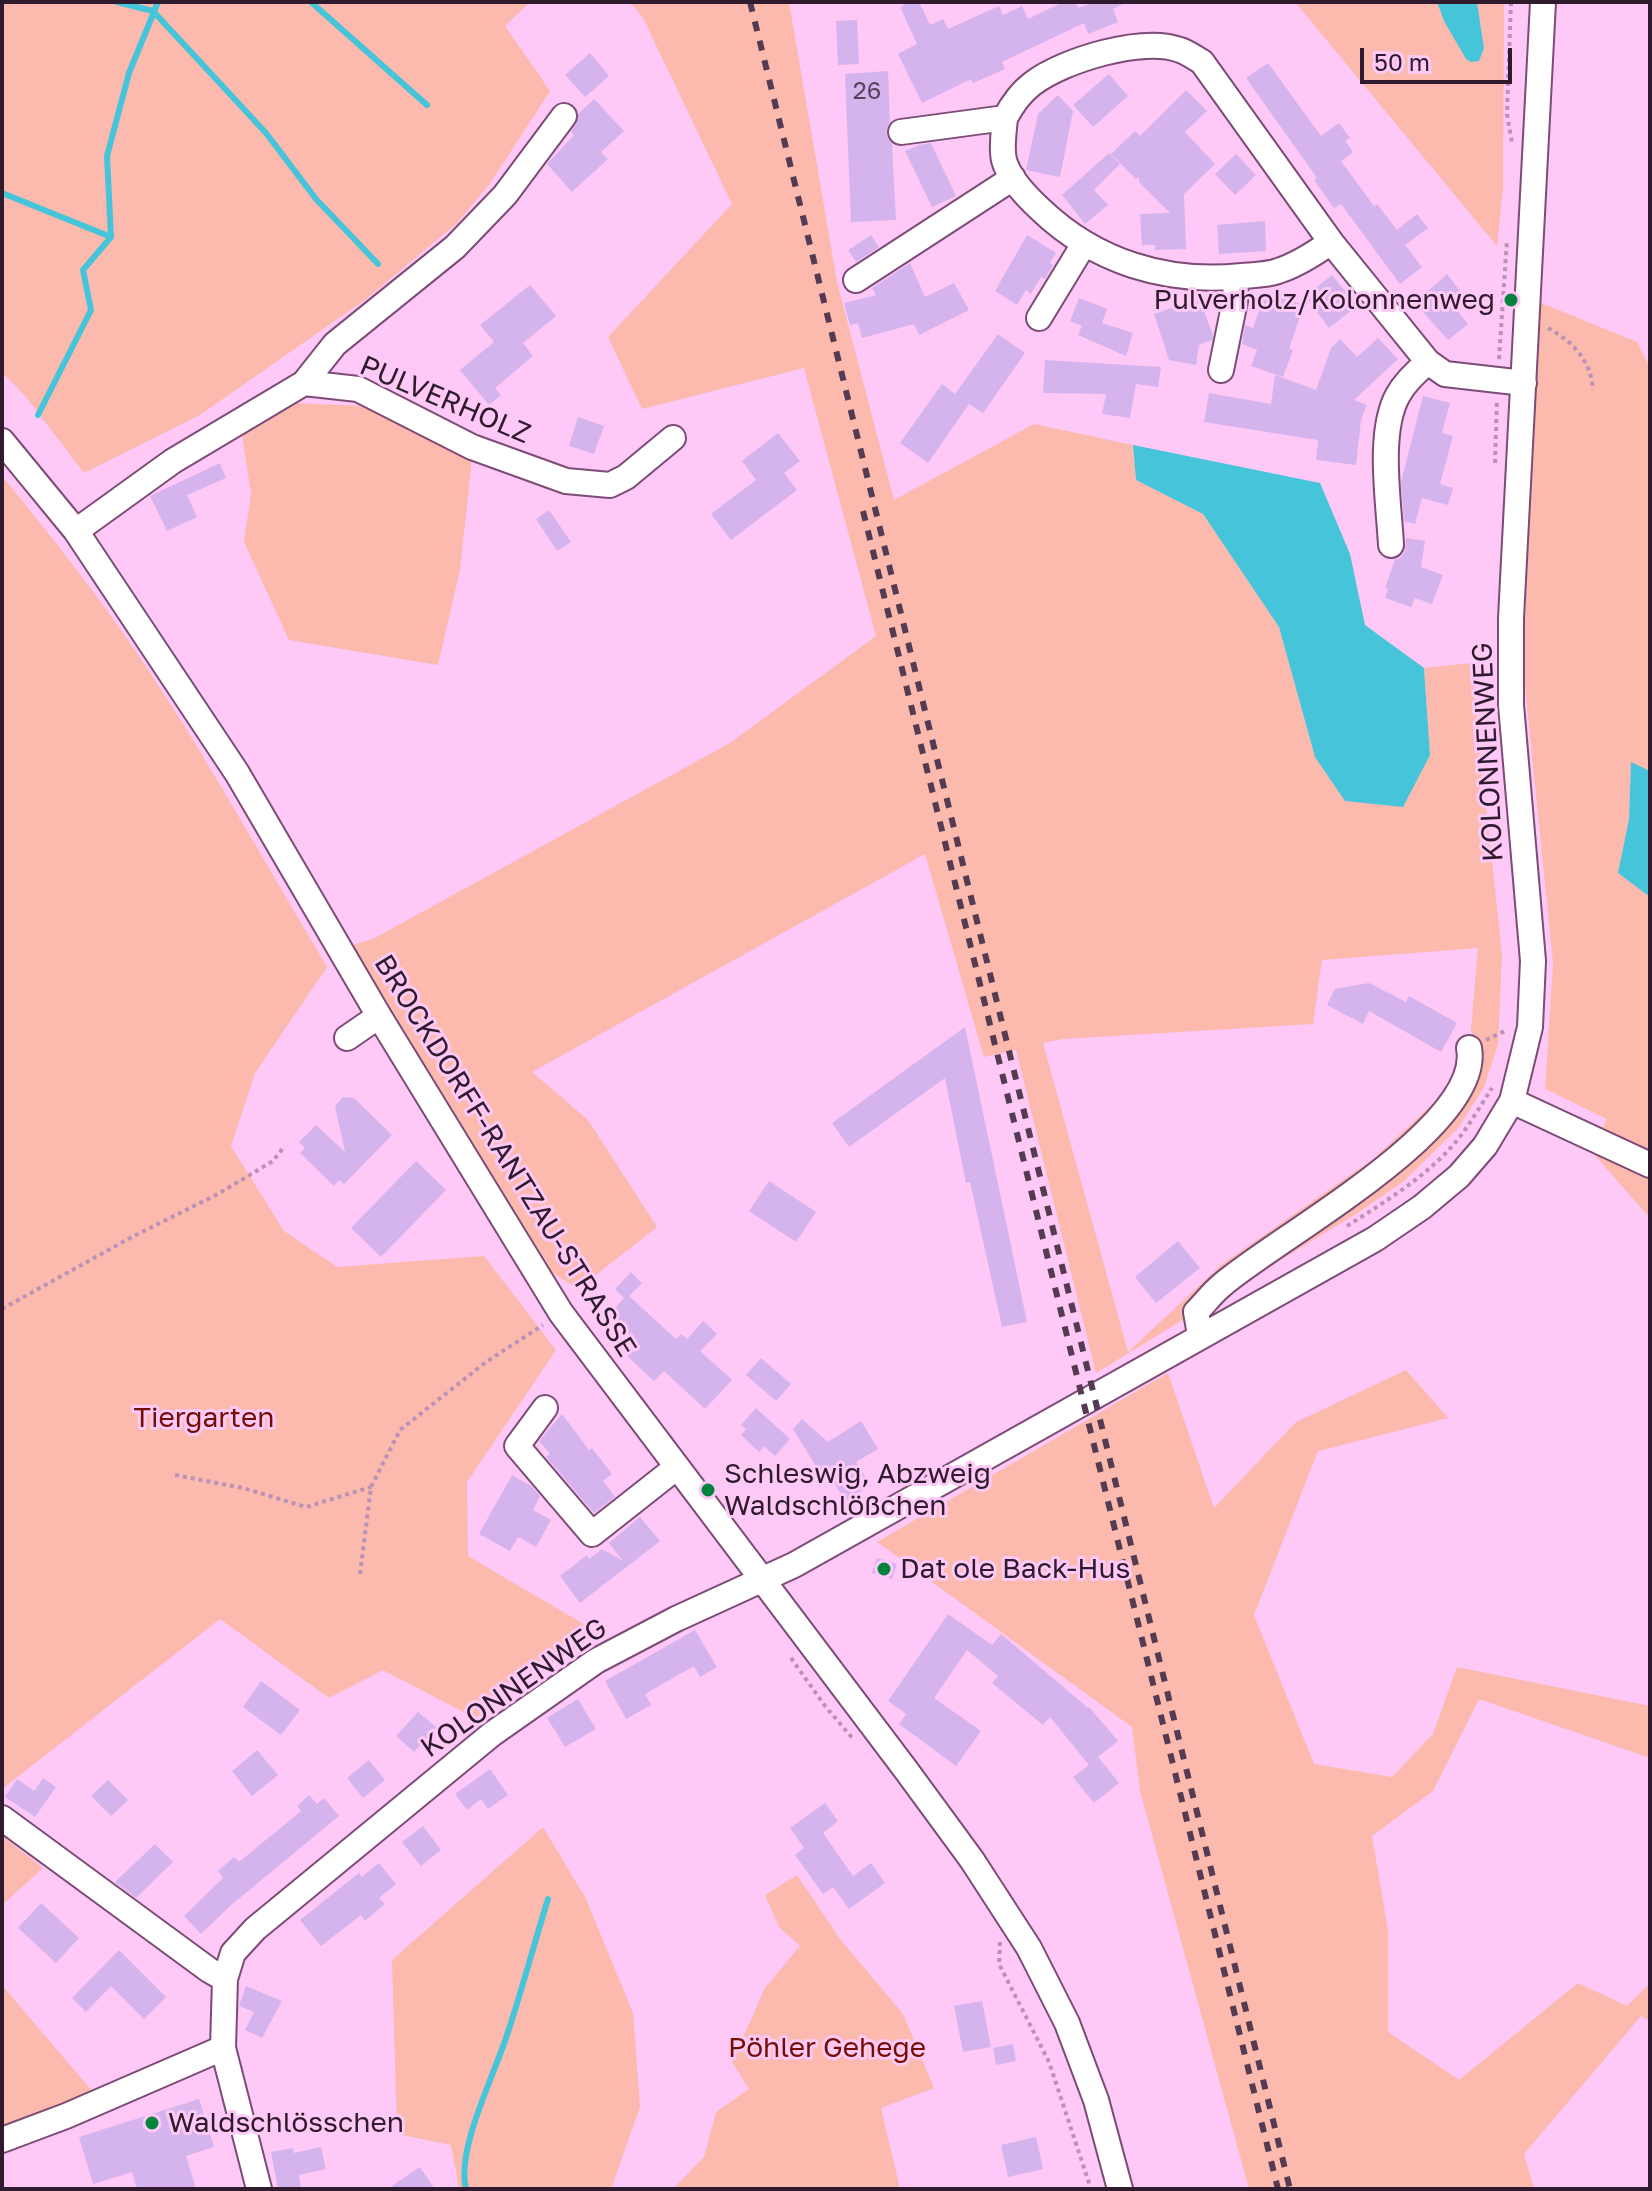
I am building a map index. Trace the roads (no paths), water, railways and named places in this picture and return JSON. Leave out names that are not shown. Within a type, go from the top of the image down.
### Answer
[{"type":"street","name":"KOLONNENWEG","points":[[259,2189],[223,2048],[225,1979],[233,1953],[255,1929],[492,1734],[596,1661],[807,1558],[1375,1239],[1422,1207],[1459,1176],[1485,1146],[1502,1094],[1530,1027],[1533,961],[1511,705],[1511,618],[1543,2]]},
{"type":"street","points":[[1331,242],[1310,257],[1276,273],[1201,279],[1170,276],[1134,266],[1084,244],[1053,222],[1030,199],[1004,161],[1005,118],[1014,101],[1033,83],[1063,67],[1129,46],[1181,50],[1202,62],[1331,242],[1428,362],[1445,374],[1524,383]]},
{"type":"street","points":[[76,531],[173,461],[304,383],[335,344],[455,247],[505,195],[564,116]]},
{"type":"street","points":[[901,132],[1005,118]]},
{"type":"street","points":[[856,280],[1013,178]]},
{"type":"street","points":[[1039,318],[1084,244]]},
{"type":"street","points":[[1221,370],[1235,301],[1236,277]]},
{"type":"street","points":[[1391,545],[1385,442],[1397,397],[1415,373],[1428,362]]},
{"type":"street","name":"PULVERHOLZ","points":[[304,383],[358,389],[472,447],[566,481],[610,485],[626,477],[673,438]]},
{"type":"street","name":"BROCKDORFF-RANTZAU-STRASSE","points":[[2,441],[76,531],[237,773],[379,1016],[561,1313],[972,1860],[1029,1948],[1067,2023],[1096,2100],[1120,2189]]},
{"type":"street","points":[[347,1038],[379,1016]]},
{"type":"street","points":[[1200,1335],[1196,1312],[1221,1285],[1384,1169],[1425,1133],[1448,1108],[1464,1082],[1472,1063],[1469,1048]]},
{"type":"street","points":[[1502,1094],[1650,1165]]},
{"type":"street","points":[[545,1408],[517,1446],[592,1534],[677,1467]]},
{"type":"street","points":[[2,1818],[225,1979]]},
{"type":"street","points":[[2,2140],[66,2116],[223,2048]]},
{"type":"water","points":[[1437,2],[1477,2],[1484,48],[1479,61],[1466,59]]},
{"type":"water","points":[[1133,445],[1320,483],[1350,554],[1365,625],[1424,668],[1430,755],[1403,807],[1345,801],[1315,757],[1279,627],[1203,514],[1136,480]]},
{"type":"water","points":[[1631,762],[1650,771],[1650,897],[1618,873],[1629,819]]},
{"type":"waterway","points":[[117,2],[153,11],[266,133],[316,199],[378,264]]},
{"type":"waterway","points":[[38,415],[91,310],[83,270],[111,237],[107,156],[129,73],[158,2]]},
{"type":"waterway","points":[[311,2],[427,105]]},
{"type":"waterway","points":[[2,193],[111,237]]},
{"type":"waterway","points":[[466,2189],[464,2173],[471,2134],[507,2035],[548,1899]]},
{"type":"railway","points":[[750,2],[1290,2189]]},
{"type":"railway","points":[[863,511],[1278,2189]]},
{"type":"place","name":"Pulverholz/Kolonnenweg","points":[[1511,300]]},
{"type":"place","name":"Schleswig, Abzweig Waldschlößchen","points":[[708,1490]]},
{"type":"place","name":"Dat ole Back-Hus","points":[[884,1569]]},
{"type":"place","name":"Waldschlösschen","points":[[152,2123]]},
{"type":"park label","name":"Tiergarten","points":[[204,1418]]},
{"type":"park label","name":"Pöhler Gehege","points":[[827,2048]]}]
